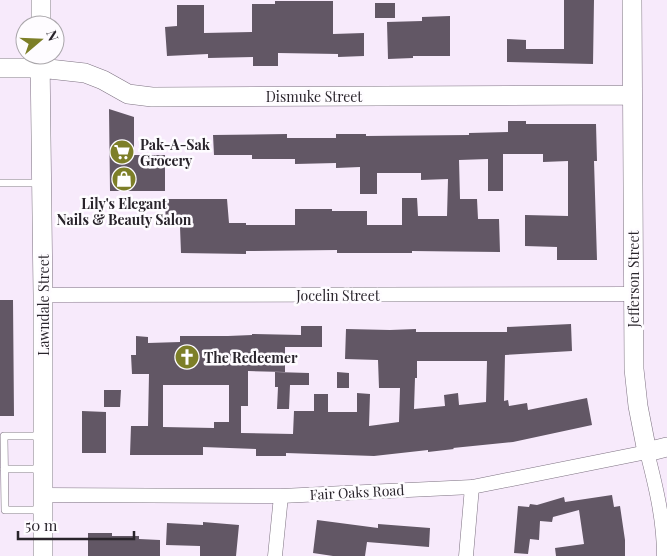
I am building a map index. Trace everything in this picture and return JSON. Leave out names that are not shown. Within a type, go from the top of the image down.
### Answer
[{"type":"street","points":[[40,15],[41,0]]},
{"type":"street","name":"Jefferson Street","points":[[632,0],[634,369],[638,406],[647,452],[659,497],[664,556]]},
{"type":"street","name":"Dismuke Street","points":[[0,68],[17,65]]},
{"type":"street","name":"Lawndale Street","points":[[40,65],[43,295],[43,556]]},
{"type":"street","name":"Dismuke Street","points":[[55,65],[103,80],[128,94],[152,97],[632,95]]},
{"type":"street","name":"Jocelin Street","points":[[43,295],[633,294]]},
{"type":"street","name":"Fair Oaks Road","points":[[43,502],[281,496],[472,487],[667,447]]},
{"type":"street","points":[[466,556],[472,487]]},
{"type":"street","points":[[275,556],[281,496]]},
{"type":"lane","points":[[0,183],[41,183]]},
{"type":"lane","points":[[43,436],[4,436],[5,510],[43,502]]},
{"type":"lane","points":[[4,468],[44,469]]},
{"type":"building","points":[[564,0],[594,0],[593,64],[507,62],[507,39],[526,40],[526,49],[564,49]]},
{"type":"building","points":[[275,1],[333,1],[333,34],[364,33],[364,56],[338,57],[338,54],[278,53],[278,66],[253,66],[253,57],[208,58],[208,54],[167,56],[165,27],[177,26],[177,5],[204,5],[204,33],[252,32],[252,4],[275,4]]},
{"type":"building","points":[[375,3],[395,3],[395,18],[375,18]]},
{"type":"building","points":[[450,16],[450,56],[413,56],[413,58],[388,59],[387,22],[422,21],[422,17]]},
{"type":"building","points":[[109,109],[134,117],[134,155],[165,155],[165,191],[110,191]]},
{"type":"building","points":[[508,121],[526,121],[526,124],[596,124],[597,161],[594,161],[597,260],[557,260],[557,247],[525,246],[525,215],[568,216],[568,161],[543,162],[543,154],[503,154],[503,191],[488,191],[488,159],[459,160],[460,199],[477,199],[478,219],[499,219],[500,252],[412,251],[412,253],[337,253],[337,250],[246,251],[246,254],[181,253],[180,227],[166,227],[165,199],[227,199],[229,223],[246,223],[246,225],[295,225],[295,209],[332,209],[332,211],[367,211],[367,225],[402,225],[402,198],[417,198],[418,216],[447,216],[448,179],[421,180],[421,173],[377,173],[377,194],[360,194],[360,167],[336,168],[336,163],[295,164],[295,159],[252,159],[252,155],[214,155],[213,135],[287,134],[287,138],[336,138],[336,134],[366,134],[366,136],[469,135],[469,133],[508,132]]},
{"type":"building","points":[[0,300],[13,300],[14,416],[0,416]]},
{"type":"building","points":[[571,324],[572,351],[505,355],[504,401],[508,400],[509,406],[527,403],[528,410],[587,398],[592,425],[513,442],[374,456],[286,453],[286,456],[256,456],[256,449],[203,447],[203,455],[130,455],[131,426],[148,426],[149,374],[132,374],[131,355],[136,355],[136,336],[148,337],[148,343],[180,342],[180,336],[301,335],[301,326],[322,326],[322,347],[285,347],[285,372],[248,371],[248,406],[241,406],[241,433],[293,434],[294,411],[314,411],[314,394],[328,394],[328,412],[357,412],[357,393],[370,394],[369,426],[399,422],[400,388],[379,388],[378,360],[345,359],[346,329],[416,329],[416,332],[507,332],[507,327]],"holes":[[[417,361],[487,361],[486,402],[459,405],[458,393],[444,395],[445,406],[414,409]],[[163,385],[229,385],[229,422],[214,422],[214,428],[163,427]]]},
{"type":"building","points":[[275,372],[309,373],[309,385],[290,385],[289,409],[277,409],[278,387],[275,387]]},
{"type":"building","points":[[337,372],[349,373],[349,388],[337,388]]},
{"type":"building","points":[[104,390],[121,390],[120,407],[104,407]]},
{"type":"building","points":[[82,411],[106,412],[106,453],[82,453]]},
{"type":"building","points":[[612,495],[614,507],[620,506],[625,540],[625,556],[556,556],[555,548],[584,544],[579,510],[553,517],[552,522],[540,521],[539,540],[530,539],[528,554],[514,553],[518,506],[529,507],[530,504],[537,505],[564,497],[565,502]]},
{"type":"building","points":[[317,520],[378,528],[378,524],[430,528],[429,547],[367,542],[365,556],[333,556],[313,553]]},
{"type":"building","points":[[203,522],[239,525],[236,556],[200,556],[200,546],[166,545],[167,523],[203,525]]},
{"type":"building","points":[[88,533],[112,533],[112,536],[139,536],[139,539],[160,540],[160,556],[88,556]]},
{"type":"place","name":"Pak-A-Sak Grocery","points":[[122,152]]},
{"type":"place","name":"Lily's Elegant Nails & Beauty Salon","points":[[124,179]]},
{"type":"place","name":"The Redeemer","points":[[187,357]]}]
